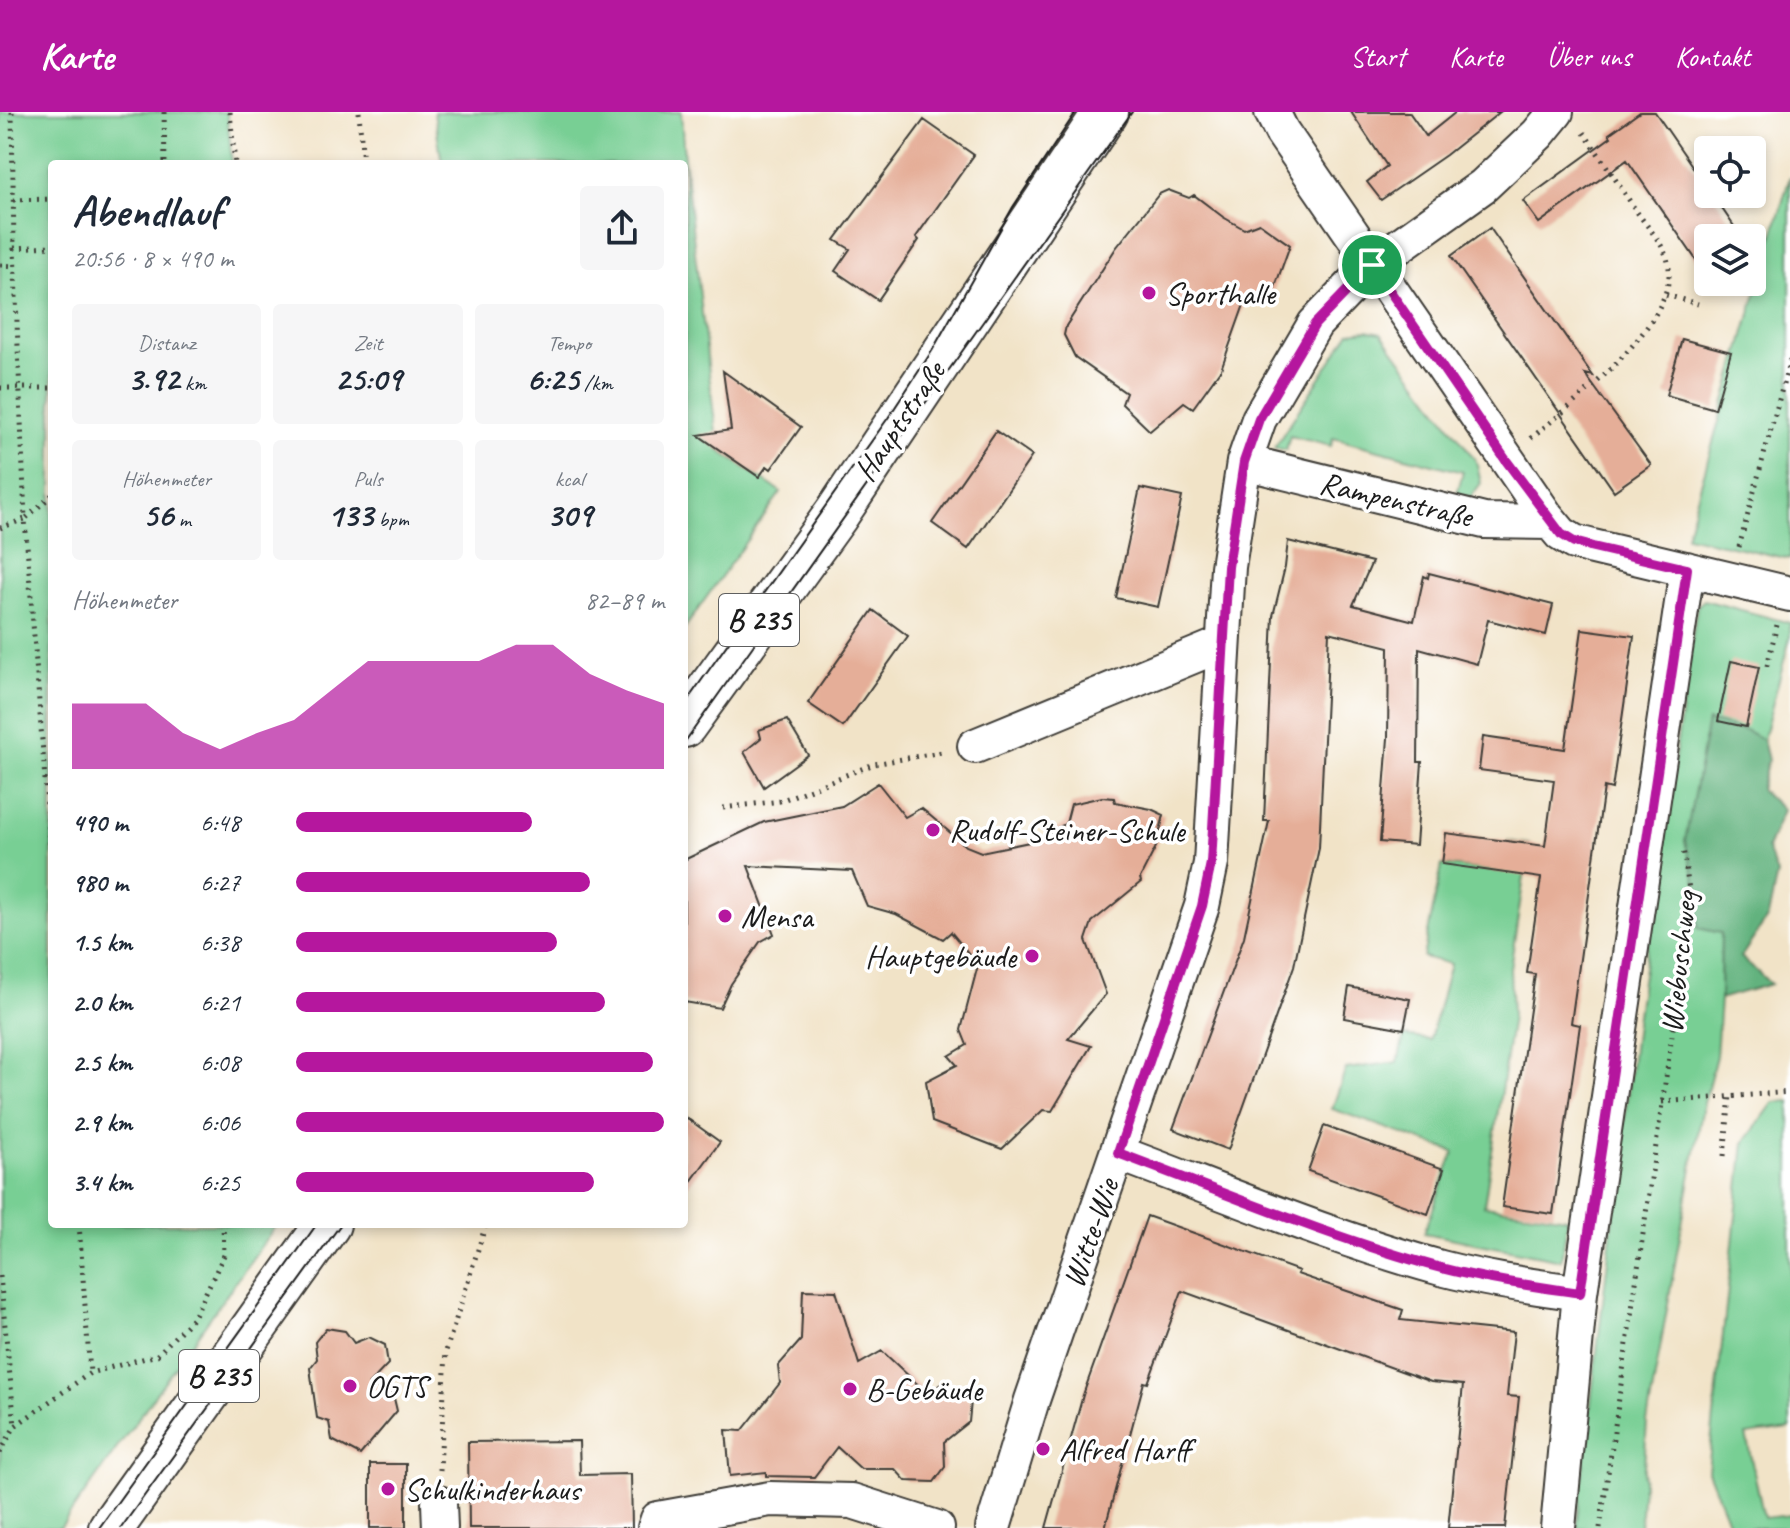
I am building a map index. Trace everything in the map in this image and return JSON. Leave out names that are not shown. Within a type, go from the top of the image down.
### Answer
[{"type":"main road","name":"Hauptstraße","points":[[688,719],[836,515],[1106,112]]},
{"type":"main road","name":"B 235","points":[[111,1528],[325,1228]]},
{"type":"street","name":"Rampenstraße","points":[[1272,112],[1282,132],[1372,265],[1505,459],[1561,534],[1574,542],[1790,594]]},
{"type":"street","name":"Witte-Wie","points":[[993,1528],[1037,1385],[1202,906],[1211,863],[1228,567],[1244,462],[1259,419],[1315,324],[1372,265],[1483,186],[1538,134],[1568,118]]},
{"type":"street","name":"Rampenstraße","points":[[1244,462],[1484,521],[1551,522]]},
{"type":"street","name":"Wiebuschweg","points":[[1558,1528],[1580,1293],[1687,569]]},
{"type":"street","points":[[975,746],[1222,644]]},
{"type":"street","points":[[1118,1153],[1347,1238],[1441,1268],[1580,1293]]},
{"type":"street","points":[[655,1528],[658,1519],[770,1499],[852,1501],[937,1528]]},
{"type":"path","points":[[12,112],[25,519],[48,819]]},
{"type":"path","points":[[164,112],[165,160]]},
{"type":"path","points":[[230,112],[235,160]]},
{"type":"path","points":[[359,112],[363,160]]},
{"type":"path","points":[[1505,459],[1605,377],[1653,318],[1666,295],[1667,255],[1568,118]]},
{"type":"path","points":[[13,200],[48,199]]},
{"type":"path","points":[[14,248],[48,246]]},
{"type":"path","points":[[0,265],[16,266]]},
{"type":"path","points":[[1666,295],[1698,304]]},
{"type":"path","points":[[1730,580],[1790,359]]},
{"type":"path","points":[[0,388],[48,388]]},
{"type":"path","points":[[0,528],[25,519],[48,499]]},
{"type":"path","points":[[723,808],[780,801],[874,764],[975,746]]},
{"type":"path","name":"Wiebuschweg","points":[[1600,1528],[1686,940],[1689,890],[1682,837]]},
{"type":"path","points":[[1662,1102],[1790,1092]]},
{"type":"path","points":[[1724,1156],[1730,1096]]},
{"type":"path","points":[[79,1228],[90,1373]]},
{"type":"path","points":[[0,1453],[15,1426],[90,1373],[157,1355],[194,1317],[224,1255],[223,1228]]},
{"type":"path","points":[[439,1515],[446,1351],[485,1228]]},
{"type":"path","points":[[0,1276],[15,1426]]},
{"type":"green space","points":[[0,112],[227,112],[232,160],[48,160],[48,1228],[274,1228],[60,1528],[0,1528]]},
{"type":"green space","points":[[434,112],[681,112],[684,160],[441,160]]},
{"type":"green space","points":[[1790,176],[1790,559],[1686,536],[1755,296],[1766,296],[1766,259]]},
{"type":"green space","points":[[688,193],[718,450],[781,492],[688,623]]},
{"type":"green space","points":[[1367,330],[1381,333],[1476,461],[1481,483],[1471,497],[1457,494],[1463,472],[1333,438],[1331,446],[1290,436],[1286,450],[1274,448],[1350,332]]},
{"type":"green space","points":[[1704,600],[1790,623],[1790,638],[1763,740],[1747,731],[1685,841],[1698,889],[1698,928],[1721,933],[1720,999],[1716,1056],[1702,1111],[1647,1422],[1640,1528],[1576,1528],[1637,1015],[1697,606]]},
{"type":"green space","points":[[1708,721],[1747,731],[1763,740],[1768,760],[1760,789],[1783,810],[1767,849],[1777,874],[1768,917],[1741,957],[1771,984],[1720,999],[1721,933],[1698,928],[1698,889],[1685,841]]},
{"type":"green space","points":[[1508,841],[1529,844],[1510,969],[1512,1016],[1484,1206],[1568,1218],[1561,1260],[1424,1233],[1454,1152],[1332,1109],[1346,1069],[1398,1062],[1404,1036],[1430,1040],[1450,964],[1423,957],[1442,865],[1503,872]]},
{"type":"green space","points":[[1790,1101],[1790,1429],[1746,1435],[1764,1518],[1790,1515],[1790,1528],[1727,1528],[1728,1521],[1708,1471],[1744,1143],[1774,1102]]},
{"type":"building","points":[[1351,112],[1409,112],[1426,136],[1456,112],[1500,112],[1446,155],[1381,200],[1367,182],[1387,166]]},
{"type":"building","points":[[1640,112],[1655,112],[1694,169],[1694,208],[1722,208],[1732,224],[1694,224],[1694,257],[1627,160],[1539,223],[1523,201],[1611,137],[1609,134]]},
{"type":"building","points":[[924,120],[974,155],[916,237],[919,240],[878,300],[835,271],[850,249],[835,240]]},
{"type":"building","name":"Sporthalle","points":[[1168,190],[1189,198],[1194,195],[1244,229],[1259,223],[1290,245],[1270,301],[1246,299],[1221,369],[1193,408],[1184,402],[1150,431],[1122,404],[1126,393],[1075,357],[1064,335],[1066,326],[1116,248],[1159,194]]},
{"type":"building","points":[[1490,228],[1593,376],[1585,374],[1651,465],[1614,491],[1451,256]]},
{"type":"building","points":[[1682,339],[1731,352],[1715,409],[1666,395]]},
{"type":"building","points":[[723,371],[801,427],[771,469],[767,466],[759,477],[698,435],[731,430]]},
{"type":"building","points":[[996,431],[1032,456],[968,549],[932,523]]},
{"type":"building","points":[[1140,488],[1182,497],[1158,607],[1116,598]]},
{"type":"building","points":[[1288,541],[1372,562],[1353,605],[1414,621],[1424,576],[1428,578],[1429,573],[1553,605],[1546,635],[1488,620],[1477,664],[1419,648],[1418,762],[1422,762],[1416,845],[1380,842],[1388,738],[1389,647],[1329,632],[1319,848],[1294,966],[1228,1150],[1173,1129],[1244,937],[1269,821],[1264,821],[1273,616]]},
{"type":"building","points":[[873,610],[908,636],[843,727],[808,703]]},
{"type":"building","points":[[1582,629],[1634,636],[1612,789],[1604,787],[1571,1023],[1580,1025],[1553,1214],[1502,1207],[1535,974],[1527,973],[1541,878],[1442,864],[1446,833],[1545,846],[1554,780],[1479,770],[1483,737],[1565,749]]},
{"type":"building","points":[[1731,661],[1759,667],[1746,727],[1718,721]]},
{"type":"building","points":[[787,720],[808,755],[764,787],[744,752],[761,738],[759,730]]},
{"type":"building","name":"Hauptgebäude","points":[[878,783],[905,817],[921,808],[966,846],[981,852],[1039,840],[1066,823],[1071,804],[1102,797],[1164,815],[1156,847],[1140,878],[1141,882],[1092,922],[1086,940],[1106,994],[1068,1039],[1091,1046],[1052,1111],[1043,1110],[1002,1149],[932,1122],[926,1081],[957,1065],[949,1056],[967,1045],[961,1030],[978,965],[951,932],[943,939],[896,914],[867,906],[852,871],[748,866],[774,934],[760,942],[731,984],[720,1008],[688,1003],[688,858],[764,822],[842,806]]},
{"type":"building","points":[[1349,987],[1410,999],[1404,1029],[1344,1018]]},
{"type":"building","points":[[688,1119],[720,1142],[688,1186]]},
{"type":"building","points":[[1324,1126],[1444,1169],[1428,1214],[1308,1171]]},
{"type":"building","points":[[1147,1216],[1299,1271],[1297,1274],[1403,1310],[1400,1320],[1514,1332],[1507,1396],[1519,1397],[1505,1528],[1448,1528],[1463,1385],[1431,1382],[1182,1291],[1148,1383],[1144,1382],[1105,1528],[1046,1528],[1083,1395]]},
{"type":"building","name":"B-Gebäude","points":[[803,1290],[836,1291],[859,1364],[882,1351],[927,1393],[944,1383],[971,1401],[969,1422],[944,1442],[945,1467],[934,1482],[906,1481],[895,1469],[861,1469],[837,1447],[814,1477],[766,1476],[766,1472],[730,1476],[726,1430],[742,1431],[780,1383],[778,1366],[801,1340]]},
{"type":"building","name":"OGTS","points":[[326,1328],[345,1331],[354,1343],[369,1337],[385,1345],[388,1364],[369,1384],[393,1394],[397,1411],[360,1455],[332,1440],[329,1422],[317,1418],[310,1368],[317,1359],[315,1342]]},
{"type":"building","points":[[579,1441],[580,1475],[631,1474],[632,1528],[469,1528],[468,1442]]},
{"type":"building","name":"Schulkinderhaus","points":[[370,1464],[406,1464],[406,1528],[370,1528]]},
{"type":"tram line","points":[[688,699],[888,418],[932,351],[1013,207],[1076,112]]},
{"type":"tram line","points":[[688,737],[1132,112]]},
{"type":"tram line","points":[[99,1528],[314,1228]]},
{"type":"tram line","points":[[121,1528],[338,1228]]},
{"type":"place","name":"Sporthalle","points":[[1149,293]]},
{"type":"place","name":"Rudolf-Steiner-Schule","points":[[933,830]]},
{"type":"place","name":"Mensa","points":[[725,916]]},
{"type":"place","name":"Hauptgebäude","points":[[1032,956]]},
{"type":"place","name":"OGTS","points":[[350,1386]]},
{"type":"place","name":"B-Gebäude","points":[[850,1389]]},
{"type":"place","name":"Alfred Harff","points":[[1043,1449]]},
{"type":"place","name":"Schulkinderhaus","points":[[388,1489]]},
{"type":"route","points":[[1372,265],[1505,459],[1561,534],[1574,542],[1687,569],[1580,1293],[1441,1268],[1347,1238],[1118,1153],[1202,906],[1211,863],[1228,567],[1244,462],[1259,419],[1290,362],[1315,324],[1372,265]]}]
